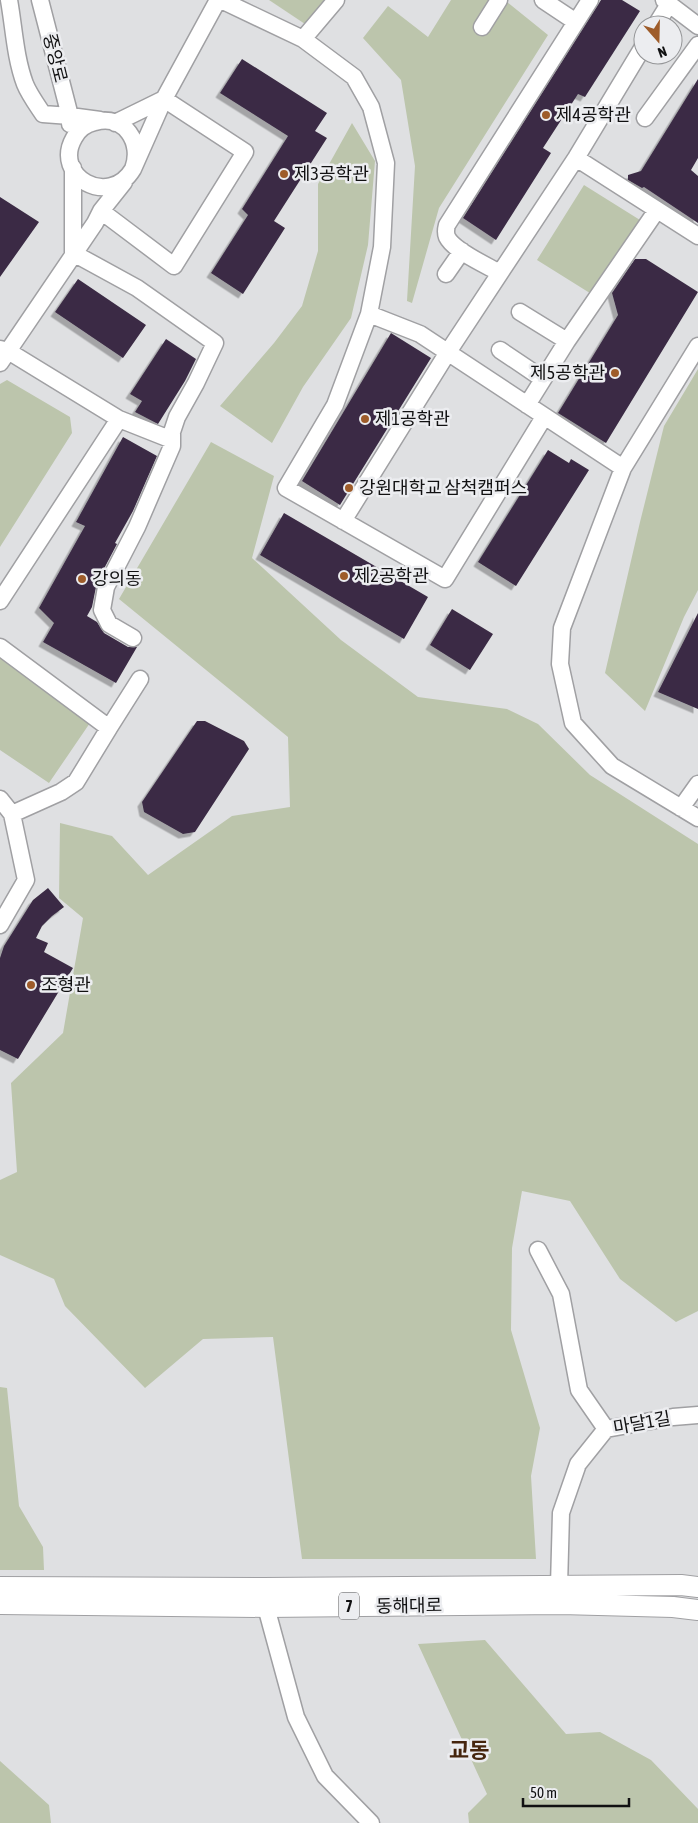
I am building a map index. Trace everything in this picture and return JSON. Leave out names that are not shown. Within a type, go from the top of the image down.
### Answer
[{"type":"main road","name":"동해대로","points":[[0,1587],[273,1588],[681,1585],[698,1587]]},
{"type":"main road","name":"동해대로","points":[[0,1604],[266,1607],[561,1604],[673,1607],[698,1610]]},
{"type":"street","points":[[10,0],[14,46],[25,86],[43,114],[108,122],[128,132],[136,146],[136,161],[130,174],[101,211],[95,223],[3,354],[120,419],[172,440]]},
{"type":"street","name":"중앙로","points":[[40,0],[70,116],[73,253]]},
{"type":"street","points":[[72,168],[85,183],[104,188],[116,185],[130,174],[164,99],[219,0],[303,39],[354,77],[372,107],[386,163],[382,247],[369,314],[335,405],[286,488],[445,579],[544,416]]},
{"type":"street","points":[[303,39],[336,0]]},
{"type":"street","points":[[482,27],[499,0]]},
{"type":"street","points":[[543,0],[576,22]]},
{"type":"street","points":[[500,273],[451,242],[445,233],[447,225],[590,0]]},
{"type":"street","points":[[660,15],[666,2],[698,26]]},
{"type":"street","points":[[645,118],[698,45]]},
{"type":"street","points":[[343,521],[448,352],[576,158],[633,64]]},
{"type":"street","points":[[70,146],[74,136],[90,123],[108,122],[164,99]]},
{"type":"street","points":[[101,211],[174,266],[246,152],[164,99]]},
{"type":"street","points":[[576,158],[698,236]]},
{"type":"street","points":[[527,406],[567,341],[657,210]]},
{"type":"street","points":[[446,274],[462,250]]},
{"type":"street","points":[[73,253],[136,288],[215,343],[177,417],[172,432],[172,446],[106,587],[102,610],[109,624],[133,638]]},
{"type":"street","points":[[520,312],[567,341]]},
{"type":"street","points":[[369,314],[420,334],[623,468]]},
{"type":"street","points":[[698,346],[623,468],[562,628],[560,664],[573,723],[612,766],[698,818]]},
{"type":"street","points":[[500,350],[544,379]]},
{"type":"street","points":[[0,601],[120,419]]},
{"type":"street","points":[[0,647],[109,728]]},
{"type":"street","points":[[12,814],[61,792],[76,782],[140,679]]},
{"type":"street","points":[[681,808],[698,784]]},
{"type":"street","points":[[0,799],[12,814],[26,880],[0,925]]},
{"type":"street","points":[[538,1250],[561,1294],[579,1390],[606,1429]]},
{"type":"street","name":"마달1길","points":[[559,1586],[561,1513],[578,1464],[606,1429],[673,1417],[698,1415]]},
{"type":"street","points":[[266,1607],[296,1717],[325,1776],[371,1823]]},
{"type":"green space","points":[[269,0],[329,0],[308,26]]},
{"type":"green space","points":[[451,0],[507,0],[507,2],[548,35],[439,208],[412,303],[407,301],[415,166],[401,80],[363,38],[388,6],[428,37]]},
{"type":"green space","points":[[352,123],[375,161],[368,245],[351,318],[303,387],[272,443],[220,406],[274,343],[302,306],[318,251],[318,184]]},
{"type":"green space","points":[[584,185],[648,225],[601,300],[537,260]]},
{"type":"green space","points":[[698,369],[698,590],[684,617],[645,711],[605,673],[664,426]]},
{"type":"green space","points":[[7,380],[70,417],[72,433],[0,547],[0,384]]},
{"type":"green space","points":[[211,442],[274,476],[252,558],[341,640],[418,697],[507,709],[538,724],[590,775],[698,844],[698,1311],[676,1322],[620,1279],[570,1201],[522,1191],[512,1248],[511,1330],[540,1428],[531,1476],[536,1559],[302,1559],[273,1337],[203,1339],[145,1388],[65,1306],[54,1279],[0,1255],[0,1180],[17,1172],[11,1083],[63,1033],[83,918],[59,898],[60,823],[112,836],[148,875],[232,816],[290,807],[288,737],[119,599]]},
{"type":"green space","points":[[0,656],[94,717],[49,783],[0,750]]},
{"type":"green space","points":[[0,1387],[7,1388],[19,1506],[43,1547],[44,1570],[0,1570]]},
{"type":"green space","points":[[485,1640],[566,1734],[600,1732],[651,1760],[698,1809],[698,1823],[469,1823],[468,1813],[487,1794],[418,1644]]},
{"type":"green space","points":[[0,1761],[49,1805],[51,1823],[0,1823]]},
{"type":"building","name":"제4공학관","points":[[601,0],[622,0],[640,11],[637,15],[633,15],[633,22],[585,97],[578,94],[543,148],[551,153],[496,240],[463,218]]},
{"type":"building","name":"제3공학관","points":[[242,59],[327,113],[315,131],[327,138],[274,221],[285,228],[243,294],[211,273],[248,215],[242,209],[288,136],[220,93]]},
{"type":"building","points":[[698,79],[698,158],[691,170],[698,176],[698,223],[644,187],[642,188],[628,180],[628,175],[641,171]]},
{"type":"building","points":[[0,197],[39,222],[0,277]]},
{"type":"building","name":"제5공학관","points":[[635,259],[646,259],[698,292],[606,443],[558,413],[618,315],[612,293]]},
{"type":"building","points":[[78,279],[146,325],[123,358],[55,312]]},
{"type":"building","name":"제1공학관","points":[[391,333],[431,358],[340,505],[302,481]]},
{"type":"building","points":[[166,339],[196,359],[185,381],[158,424],[135,412],[142,401],[130,394]]},
{"type":"building","name":"강의동","points":[[123,437],[157,456],[133,511],[115,543],[117,544],[97,582],[92,607],[87,616],[97,622],[104,633],[128,647],[137,647],[116,683],[43,642],[54,623],[39,608],[85,526],[76,522]]},
{"type":"building","points":[[548,450],[569,463],[571,459],[589,470],[516,586],[478,562]]},
{"type":"building","name":"제2공학관","points":[[284,513],[428,597],[404,639],[260,555]]},
{"type":"building","points":[[452,609],[493,634],[470,670],[430,645]]},
{"type":"building","points":[[698,613],[698,709],[658,692]]},
{"type":"building","points":[[197,721],[205,721],[244,741],[249,749],[195,832],[183,834],[144,812],[142,802]]},
{"type":"building","name":"조형관","points":[[48,888],[64,907],[42,926],[36,938],[48,943],[44,952],[73,968],[18,1059],[0,1050],[0,958],[4,946],[33,900]]},
{"type":"place","name":"제4공학관","points":[[546,115]]},
{"type":"place","name":"제3공학관","points":[[284,174]]},
{"type":"place","name":"제5공학관","points":[[615,373]]},
{"type":"place","name":"제1공학관","points":[[365,419]]},
{"type":"place","name":"강원대학교 삼척캠퍼스","points":[[349,488]]},
{"type":"place","name":"제2공학관","points":[[344,576]]},
{"type":"place","name":"강의동","points":[[82,579]]},
{"type":"place","name":"조형관","points":[[31,985]]},
{"type":"district","name":"교동","points":[[469,1750]]}]
